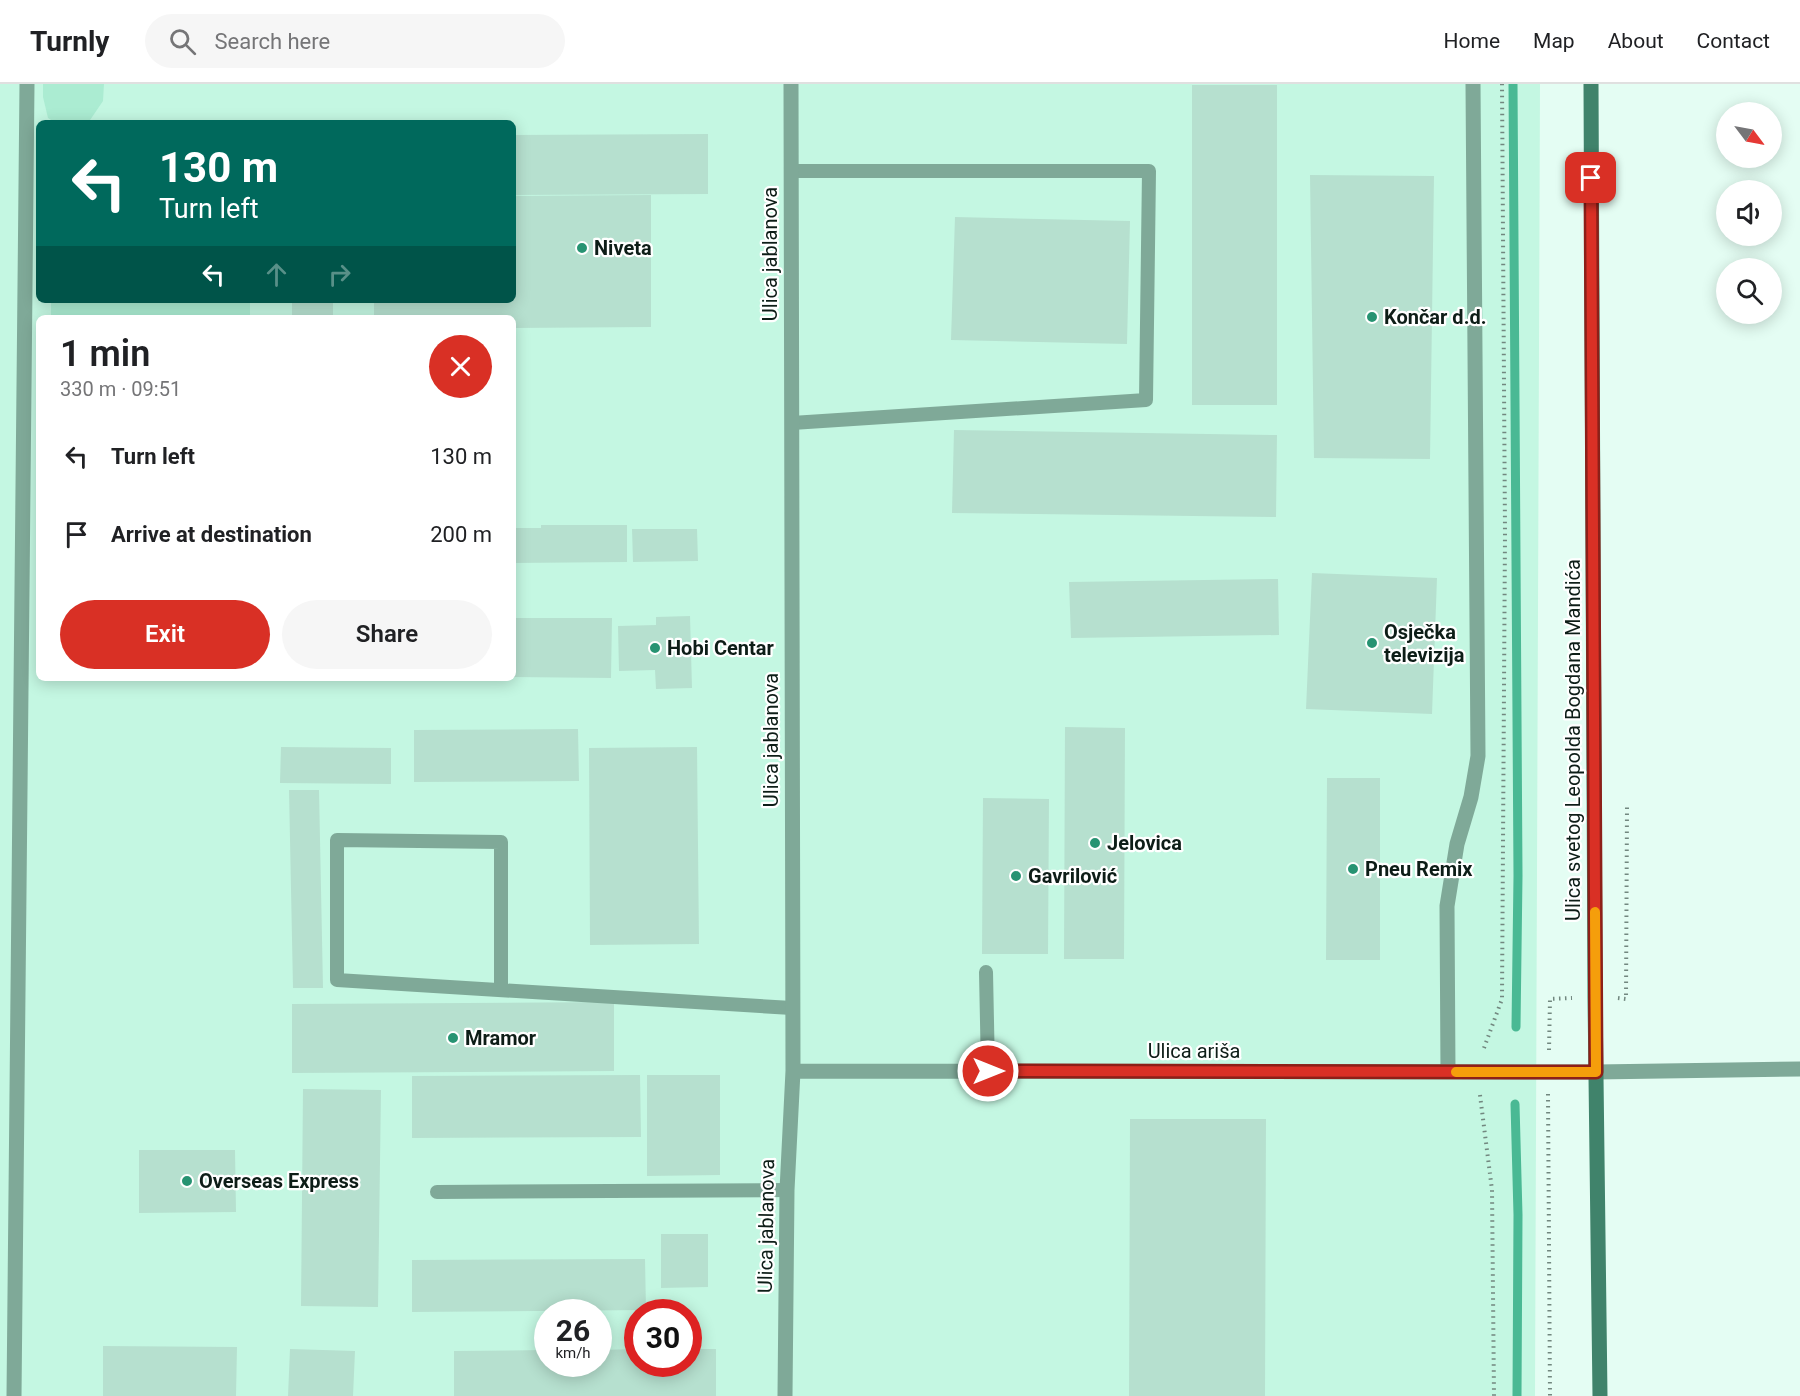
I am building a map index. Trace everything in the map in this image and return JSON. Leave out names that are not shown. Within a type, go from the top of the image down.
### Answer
[{"type":"main road","name":"Ulica svetog Leopolda Bogdana Mandića","points":[[1591,84],[1600,1396]]},
{"type":"street","points":[[14,1396],[27,84]]},
{"type":"street","name":"Ulica jablanova","points":[[785,1396],[787,1190],[793,1071],[791,84]]},
{"type":"street","points":[[1448,1072],[1447,906],[1457,844],[1471,798],[1479,756],[1473,84]]},
{"type":"street","name":"Ulica ariša","points":[[793,1071],[1596,1072],[1800,1069]]},
{"type":"lane","points":[[791,171],[1149,171],[1146,400],[792,423]]},
{"type":"lane","points":[[501,989],[501,842],[337,840],[337,980],[792,1008]]},
{"type":"lane","points":[[986,972],[988,1071]]},
{"type":"lane","points":[[437,1192],[787,1190]]},
{"type":"shaded area","points":[[0,84],[1540,84],[1535,1396],[0,1396]]},
{"type":"shaded area","points":[[43,84],[104,84],[103,101],[90,120],[51,120],[48,118],[43,97]]},
{"type":"shaded area","points":[[51,303],[250,303],[250,315],[51,315]]},
{"type":"building","points":[[1192,85],[1277,85],[1277,405],[1192,405]]},
{"type":"building","points":[[708,134],[708,194],[516,195],[516,135]]},
{"type":"building","name":"Končar d.d.","points":[[1310,175],[1434,176],[1430,459],[1314,458]]},
{"type":"building","name":"Niveta","points":[[651,195],[651,327],[516,328],[516,315],[374,315],[374,303],[516,303],[516,196]]},
{"type":"building","points":[[955,217],[1130,221],[1127,344],[951,340]]},
{"type":"building","points":[[292,303],[333,303],[333,315],[292,315]]},
{"type":"building","points":[[954,430],[1277,435],[1276,517],[952,513]]},
{"type":"building","points":[[541,525],[627,525],[627,562],[516,563],[516,528],[541,528]]},
{"type":"building","points":[[632,529],[697,529],[698,561],[633,562]]},
{"type":"building","name":"Osječka televizija","points":[[1312,573],[1437,578],[1432,714],[1306,709]]},
{"type":"building","points":[[1278,579],[1279,635],[1071,638],[1069,582]]},
{"type":"building","name":"Hobi Centar","points":[[690,616],[692,688],[656,689],[655,670],[619,671],[618,626],[656,625],[656,617]]},
{"type":"building","points":[[516,618],[612,618],[611,678],[516,677]]},
{"type":"building","name":"Jelovica","points":[[1065,727],[1125,728],[1124,959],[1064,959]]},
{"type":"building","points":[[578,729],[579,781],[414,782],[414,730]]},
{"type":"building","points":[[281,747],[391,748],[391,784],[280,783]]},
{"type":"building","points":[[697,747],[699,944],[590,945],[589,748]]},
{"type":"building","name":"Pneu Remix","points":[[1327,778],[1380,778],[1380,960],[1326,960]]},
{"type":"building","points":[[289,790],[319,790],[323,988],[293,988]]},
{"type":"building","name":"Gavrilović","points":[[983,798],[1049,799],[1048,954],[982,954]]},
{"type":"building","name":"Mramor","points":[[614,1002],[614,1071],[292,1073],[292,1004]]},
{"type":"building","points":[[640,1075],[641,1137],[412,1138],[412,1076]]},
{"type":"building","points":[[647,1075],[720,1075],[720,1175],[647,1176]]},
{"type":"building","points":[[303,1089],[381,1090],[378,1307],[301,1306]]},
{"type":"building","points":[[1130,1119],[1266,1119],[1265,1396],[1129,1396]]},
{"type":"building","name":"Overseas Express","points":[[139,1150],[235,1150],[236,1212],[139,1213]]},
{"type":"building","points":[[661,1234],[708,1234],[708,1287],[661,1288]]},
{"type":"building","points":[[645,1259],[646,1299],[624,1299],[624,1310],[612,1310],[612,1299],[534,1299],[534,1311],[412,1312],[412,1260]]},
{"type":"building","points":[[103,1346],[237,1347],[236,1396],[103,1396]]},
{"type":"building","points":[[290,1349],[355,1351],[353,1396],[288,1396]]},
{"type":"building","points":[[624,1349],[624,1377],[702,1377],[702,1349],[716,1349],[716,1396],[454,1396],[454,1351],[534,1350],[534,1377],[612,1377],[612,1350]]},
{"type":"waterway","points":[[1513,84],[1518,876],[1516,1027]]},
{"type":"waterway","points":[[1515,1104],[1518,1215],[1517,1396]]},
{"type":"slow traffic","points":[[1456,1072],[1596,1072],[1595,912]]},
{"type":"place","name":"Niveta","points":[[582,248]]},
{"type":"place","name":"Končar d.d.","points":[[1372,317]]},
{"type":"place","name":"Osječka televizija","points":[[1372,643]]},
{"type":"place","name":"Hobi Centar","points":[[655,648]]},
{"type":"place","name":"Jelovica","points":[[1095,843]]},
{"type":"place","name":"Pneu Remix","points":[[1353,869]]},
{"type":"place","name":"Gavrilović","points":[[1016,876]]},
{"type":"place","name":"Mramor","points":[[453,1038]]},
{"type":"place","name":"Overseas Express","points":[[187,1181]]},
{"type":"route","points":[[988,1071],[1596,1072],[1591,178]]}]
